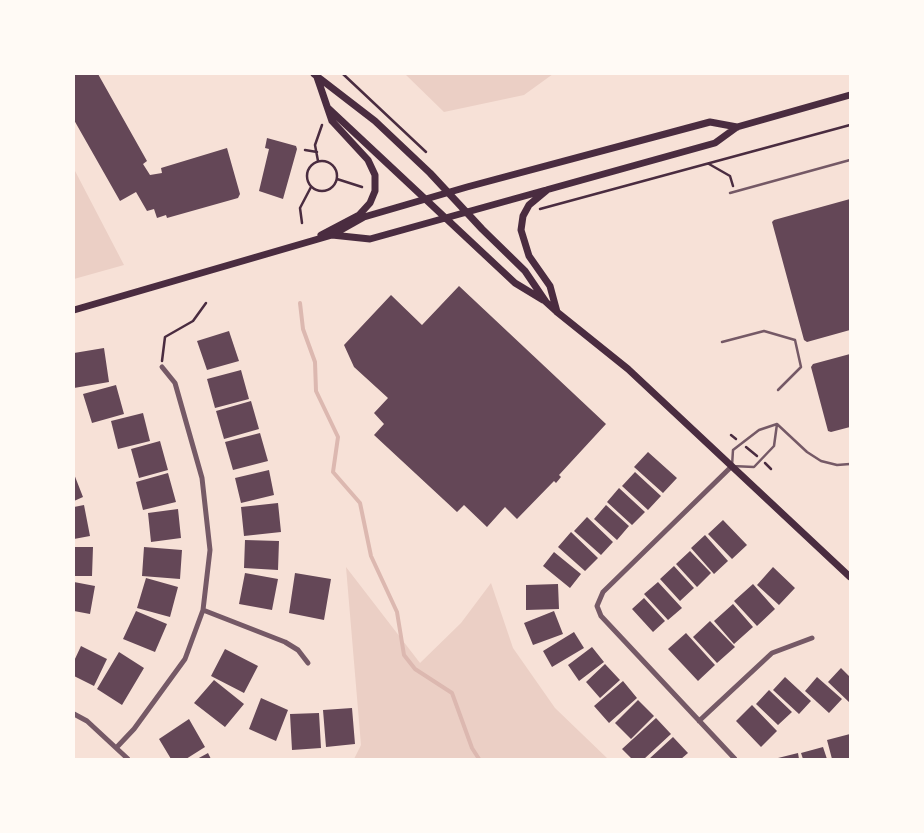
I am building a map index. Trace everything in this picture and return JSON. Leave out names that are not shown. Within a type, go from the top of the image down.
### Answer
[{"type":"main road","points":[[310,241],[358,215],[370,203],[375,190],[375,174],[368,160],[332,121],[316,75]]},
{"type":"main road","points":[[316,75],[375,121],[448,193],[525,271],[546,302]]},
{"type":"main road","points":[[332,234],[370,238],[716,143],[737,127],[850,95]]},
{"type":"main road","points":[[328,108],[515,283],[546,302],[628,369],[850,577]]},
{"type":"main road","points":[[74,310],[310,241],[332,234],[364,217],[426,199],[710,122],[737,127]]},
{"type":"main road","points":[[551,187],[528,205],[523,216],[521,230],[529,256],[550,286],[557,312]]},
{"type":"street","points":[[117,747],[134,729],[185,659],[203,610],[210,550],[202,478],[175,383],[162,367]]},
{"type":"street","points":[[732,466],[603,592],[597,606],[601,616],[735,759]]},
{"type":"street","points":[[203,610],[285,642],[298,650],[308,663]]},
{"type":"street","points":[[699,721],[772,653],[812,638]]},
{"type":"street","points":[[74,714],[87,720],[128,759]]},
{"type":"lane","points":[[730,193],[850,160]]},
{"type":"lane","points":[[722,342],[764,331],[795,340],[801,367],[778,390]]},
{"type":"lane","points":[[777,424],[774,446],[754,467],[732,466],[733,450],[759,430],[777,424]]},
{"type":"lane","points":[[777,424],[807,452],[821,461],[837,465],[850,464]]},
{"type":"path","points":[[343,74],[426,152]]},
{"type":"path","points":[[318,161],[316,140],[322,125]]},
{"type":"path","points":[[534,213],[538,209],[850,125]]},
{"type":"path","points":[[305,150],[317,152]]},
{"type":"path","points":[[318,161],[331,163],[336,170],[337,179],[332,187],[324,191],[311,186],[307,177],[307,172],[313,163],[318,161]]},
{"type":"path","points":[[707,163],[730,176],[734,192]]},
{"type":"path","points":[[337,179],[362,187]]},
{"type":"path","points":[[302,223],[300,208],[311,186]]},
{"type":"path","points":[[162,367],[165,337],[193,321],[206,303]]},
{"type":"path","points":[[731,435],[772,468]]},
{"type":"shaded area","points":[[405,74],[553,74],[524,95],[444,112]]},
{"type":"shaded area","points":[[74,169],[124,265],[74,279]]},
{"type":"shaded area","points":[[346,567],[420,663],[461,623],[491,583],[513,648],[555,708],[608,759],[354,759],[361,745]]},
{"type":"building","points":[[74,74],[98,74],[147,161],[143,164],[150,175],[162,173],[161,168],[227,148],[240,194],[238,198],[167,218],[166,215],[157,218],[154,209],[147,211],[136,192],[120,201],[74,120]]},
{"type":"building","points":[[267,138],[296,146],[297,149],[283,199],[259,191],[269,149],[265,148]]},
{"type":"building","points":[[850,199],[850,330],[807,342],[804,340],[772,222]]},
{"type":"building","points":[[459,286],[606,424],[559,475],[561,477],[556,483],[554,481],[517,519],[505,507],[487,527],[464,505],[457,512],[374,435],[384,424],[374,413],[388,398],[354,367],[344,345],[391,295],[422,325]]},
{"type":"building","points":[[229,331],[239,361],[207,370],[197,341]]},
{"type":"building","points":[[104,348],[109,382],[74,388],[74,353]]},
{"type":"building","points":[[850,354],[850,427],[831,432],[828,431],[811,367],[813,364]]},
{"type":"building","points":[[241,370],[249,399],[215,408],[207,379]]},
{"type":"building","points":[[116,385],[124,414],[92,423],[83,394]]},
{"type":"building","points":[[251,401],[259,429],[224,439],[216,411]]},
{"type":"building","points":[[143,413],[150,441],[118,449],[111,421]]},
{"type":"building","points":[[260,433],[268,461],[233,470],[225,442]]},
{"type":"building","points":[[160,441],[168,470],[139,478],[131,449]]},
{"type":"building","points":[[648,452],[677,478],[663,493],[634,467]]},
{"type":"building","points":[[269,470],[274,495],[241,503],[235,478]]},
{"type":"building","points":[[635,472],[661,496],[648,510],[622,486]]},
{"type":"building","points":[[168,473],[176,502],[143,510],[136,482]]},
{"type":"building","points":[[74,474],[83,497],[74,501]]},
{"type":"building","points":[[619,488],[645,512],[632,525],[607,502]]},
{"type":"building","points":[[278,503],[281,532],[244,536],[241,507]]},
{"type":"building","points":[[84,505],[90,536],[74,539],[74,507]]},
{"type":"building","points":[[606,505],[629,526],[617,540],[594,519]]},
{"type":"building","points":[[178,509],[181,538],[151,542],[148,513]]},
{"type":"building","points":[[587,517],[613,542],[601,555],[574,531]]},
{"type":"building","points":[[723,520],[747,545],[732,559],[708,534]]},
{"type":"building","points":[[571,532],[598,558],[585,571],[558,547]]},
{"type":"building","points":[[705,535],[728,561],[714,574],[691,548]]},
{"type":"building","points":[[245,540],[279,541],[278,570],[244,568]]},
{"type":"building","points":[[74,547],[93,547],[92,576],[74,576]]},
{"type":"building","points":[[144,547],[182,550],[180,579],[142,576]]},
{"type":"building","points":[[690,551],[711,573],[697,587],[676,564]]},
{"type":"building","points":[[554,552],[581,574],[570,588],[543,566]]},
{"type":"building","points":[[674,566],[694,588],[680,601],[660,579]]},
{"type":"building","points":[[773,567],[795,588],[779,605],[757,585]]},
{"type":"building","points":[[245,573],[278,579],[272,610],[239,604]]},
{"type":"building","points":[[295,573],[331,579],[324,620],[289,613]]},
{"type":"building","points":[[146,578],[178,587],[170,617],[137,608]]},
{"type":"building","points":[[74,582],[95,586],[90,614],[74,611]]},
{"type":"building","points":[[658,582],[682,608],[668,620],[644,594]]},
{"type":"building","points":[[558,584],[559,609],[526,610],[526,585]]},
{"type":"building","points":[[753,584],[775,609],[757,626],[734,601]]},
{"type":"building","points":[[644,598],[665,621],[653,632],[632,609]]},
{"type":"building","points":[[733,604],[753,627],[734,644],[714,621]]},
{"type":"building","points":[[136,611],[167,624],[155,652],[123,639]]},
{"type":"building","points":[[554,611],[563,634],[533,645],[524,623]]},
{"type":"building","points":[[710,621],[735,647],[717,663],[693,637]]},
{"type":"building","points":[[574,632],[584,648],[552,667],[543,651]]},
{"type":"building","points":[[686,633],[715,665],[698,681],[668,649]]},
{"type":"building","points":[[81,646],[107,659],[94,686],[74,676],[74,661]]},
{"type":"building","points":[[592,647],[604,662],[579,681],[568,665]]},
{"type":"building","points":[[225,649],[258,666],[244,693],[211,676]]},
{"type":"building","points":[[119,652],[144,668],[122,705],[97,689]]},
{"type":"building","points":[[605,664],[620,680],[600,698],[586,682]]},
{"type":"building","points":[[841,668],[850,677],[850,703],[828,682]]},
{"type":"building","points":[[785,677],[811,701],[799,714],[773,690]]},
{"type":"building","points":[[817,677],[842,699],[829,713],[805,691]]},
{"type":"building","points":[[214,680],[244,704],[225,727],[194,703]]},
{"type":"building","points":[[623,681],[637,698],[609,723],[594,706]]},
{"type":"building","points":[[769,690],[792,712],[778,725],[756,704]]},
{"type":"building","points":[[261,698],[288,710],[276,741],[249,729]]},
{"type":"building","points":[[638,700],[654,716],[631,739],[615,723]]},
{"type":"building","points":[[752,705],[777,731],[761,747],[736,721]]},
{"type":"building","points":[[352,708],[355,744],[326,747],[323,710]]},
{"type":"building","points":[[319,713],[321,748],[292,750],[290,714]]},
{"type":"building","points":[[656,718],[671,734],[644,759],[632,759],[622,749]]},
{"type":"building","points":[[189,719],[205,747],[186,759],[171,759],[159,739]]},
{"type":"building","points":[[850,734],[850,759],[832,759],[827,740]]},
{"type":"building","points":[[673,737],[688,753],[681,759],[649,759]]},
{"type":"building","points":[[823,747],[827,759],[803,759],[801,753]]},
{"type":"building","points":[[208,753],[211,759],[197,759]]},
{"type":"building","points":[[798,753],[799,759],[774,759]]},
{"type":"waterway","points":[[300,303],[303,329],[315,362],[316,391],[338,437],[333,472],[360,503],[371,556],[397,612],[404,655],[415,669],[452,693],[472,748],[479,759]]}]
